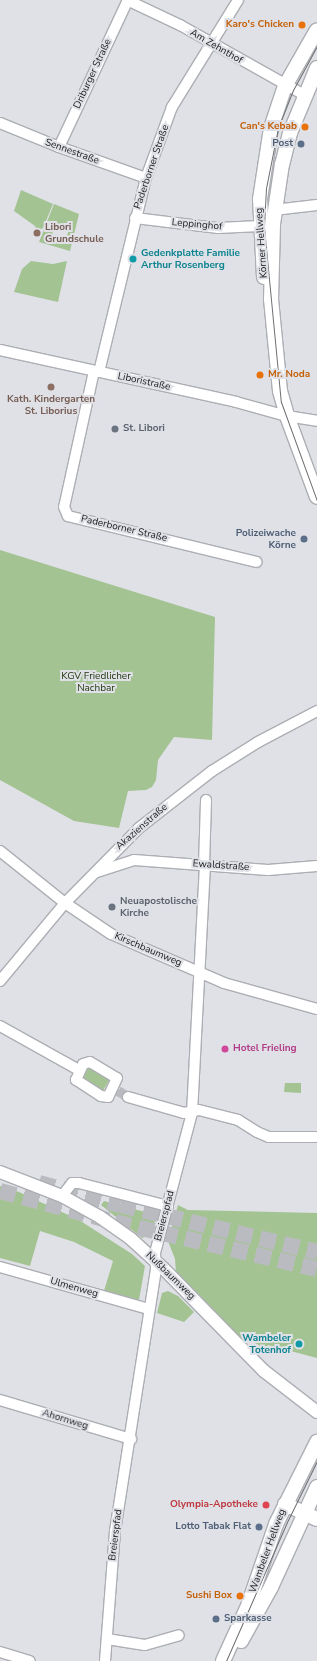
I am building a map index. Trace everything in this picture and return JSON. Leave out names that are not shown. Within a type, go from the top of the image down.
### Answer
[{"type":"main road","name":"Körner Hellweg","points":[[271,299],[265,282],[260,226],[262,171],[272,128],[285,86],[317,30]]},
{"type":"main road","name":"Körner Hellweg","points":[[317,68],[304,95],[282,164],[274,210],[271,299],[280,391],[287,416],[317,497]]},
{"type":"main road","name":"Wambeler Hellweg","points":[[223,1661],[248,1606],[276,1524],[317,1442]]},
{"type":"main road","name":"Wambeler Hellweg","points":[[232,1661],[271,1587],[317,1487]]},
{"type":"main road","points":[[286,1504],[317,1519]]},
{"type":"street","name":"Am Zehnthof","points":[[127,0],[210,43],[285,86],[304,95]]},
{"type":"street","name":"Driburger Straße","points":[[58,147],[127,0]]},
{"type":"street","name":"Paderborner Straße","points":[[238,0],[210,43],[172,107],[146,178],[96,372],[64,507],[68,516],[256,562]]},
{"type":"street","name":"Sennestraße","points":[[0,123],[58,147],[146,178]]},
{"type":"street","points":[[274,210],[317,205]]},
{"type":"street","name":"Leppinghof","points":[[135,218],[218,228],[260,226]]},
{"type":"street","name":"Liboristraße","points":[[0,350],[264,409],[287,416],[317,421]]},
{"type":"street","name":"Akazienstraße","points":[[0,981],[65,903],[120,845],[212,771],[258,742],[317,711]]},
{"type":"street","name":"Breierspfad","points":[[105,1661],[115,1530],[131,1439],[148,1309],[156,1268],[154,1260],[192,1113],[205,877],[206,800]]},
{"type":"street","points":[[120,845],[120,854],[126,862]]},
{"type":"street","name":"Kirschbaumweg","points":[[0,850],[65,903],[111,934],[238,988],[317,1010]]},
{"type":"street","name":"Ewaldstraße","points":[[92,874],[126,862],[151,860],[275,870],[317,866]]},
{"type":"street","points":[[0,1026],[79,1070]]},
{"type":"street","points":[[87,1062],[96,1065],[117,1078],[115,1090],[108,1096],[101,1096],[78,1084],[76,1080],[79,1070],[87,1062]]},
{"type":"street","points":[[128,1097],[145,1103],[192,1113],[199,1110],[238,1120],[257,1132],[269,1136],[317,1137]]},
{"type":"street","name":"Nußbaumweg","points":[[0,1172],[62,1196],[115,1228],[154,1260],[264,1371],[317,1412]]},
{"type":"street","points":[[62,1196],[72,1183],[79,1183],[168,1206]]},
{"type":"street","name":"Ulmenweg","points":[[0,1267],[148,1309]]},
{"type":"street","name":"Ahornweg","points":[[0,1400],[131,1439]]},
{"type":"street","points":[[107,1639],[145,1646],[179,1634]]},
{"type":"street","points":[[0,1652],[30,1661]]},
{"type":"green space","points":[[21,190],[53,204],[43,228],[37,231],[35,226],[14,211]]},
{"type":"green space","points":[[54,204],[79,214],[70,251],[39,242]],"holes":[[[53,227],[68,232],[66,242],[52,239]]]},
{"type":"green space","points":[[31,261],[53,264],[67,261],[58,302],[14,292],[22,269]]},
{"type":"green space","name":"KGV Friedlicher Nachbar","points":[[0,550],[215,617],[212,740],[174,737],[158,760],[156,780],[152,787],[146,790],[128,791],[119,828],[74,821],[0,780]]},
{"type":"green space","points":[[89,1067],[110,1079],[102,1092],[82,1080]]},
{"type":"green space","points":[[285,1083],[301,1083],[301,1093],[284,1092]]},
{"type":"green space","points":[[0,1186],[19,1192],[79,1220],[132,1254],[145,1266],[139,1300],[104,1291],[113,1261],[74,1242],[40,1231],[30,1266],[0,1258]]},
{"type":"green space","points":[[104,1201],[145,1212],[151,1205],[159,1207],[151,1235],[142,1238],[101,1205]]},
{"type":"green space","points":[[178,1205],[188,1210],[317,1213],[317,1358],[268,1345],[265,1349],[250,1340],[245,1343],[176,1273],[175,1259],[168,1241]]},
{"type":"green space","points":[[168,1291],[178,1296],[194,1312],[184,1322],[157,1313],[162,1293]]},
{"type":"tunnel","points":[[118,1091],[128,1097]]},
{"type":"tunnel","points":[[39,1183],[120,1205],[317,1252]]},
{"type":"tunnel","points":[[0,1191],[115,1222],[317,1269]]},
{"type":"tram line","points":[[317,46],[293,90],[278,128],[266,188],[264,227],[281,402],[317,501]]},
{"type":"tram line","points":[[226,1661],[288,1520],[317,1461]]},
{"type":"place","name":"Karo's Chicken","points":[[302,25]]},
{"type":"place","name":"Can's Kebab","points":[[305,127]]},
{"type":"place","name":"Post","points":[[301,144]]},
{"type":"place","name":"Libori Grundschule","points":[[37,233]]},
{"type":"place","name":"Gedenkplatte Familie Arthur Rosenberg","points":[[133,259]]},
{"type":"place","name":"Mr. Noda","points":[[260,375]]},
{"type":"place","name":"Kath. Kindergarten St. Liborius","points":[[51,387]]},
{"type":"place","name":"St. Libori","points":[[115,429]]},
{"type":"place","name":"Polizeiwache Körne","points":[[304,539]]},
{"type":"place","name":"Neuapostolische Kirche","points":[[112,907]]},
{"type":"place","name":"Hotel Frieling","points":[[225,1049]]},
{"type":"place","name":"Wambeler Totenhof","points":[[299,1344]]},
{"type":"place","name":"Olympia-Apotheke","points":[[266,1505]]},
{"type":"place","name":"Lotto Tabak Flat","points":[[259,1527]]},
{"type":"place","name":"Sushi Box","points":[[240,1596]]},
{"type":"place","name":"Sparkasse","points":[[216,1619]]}]
